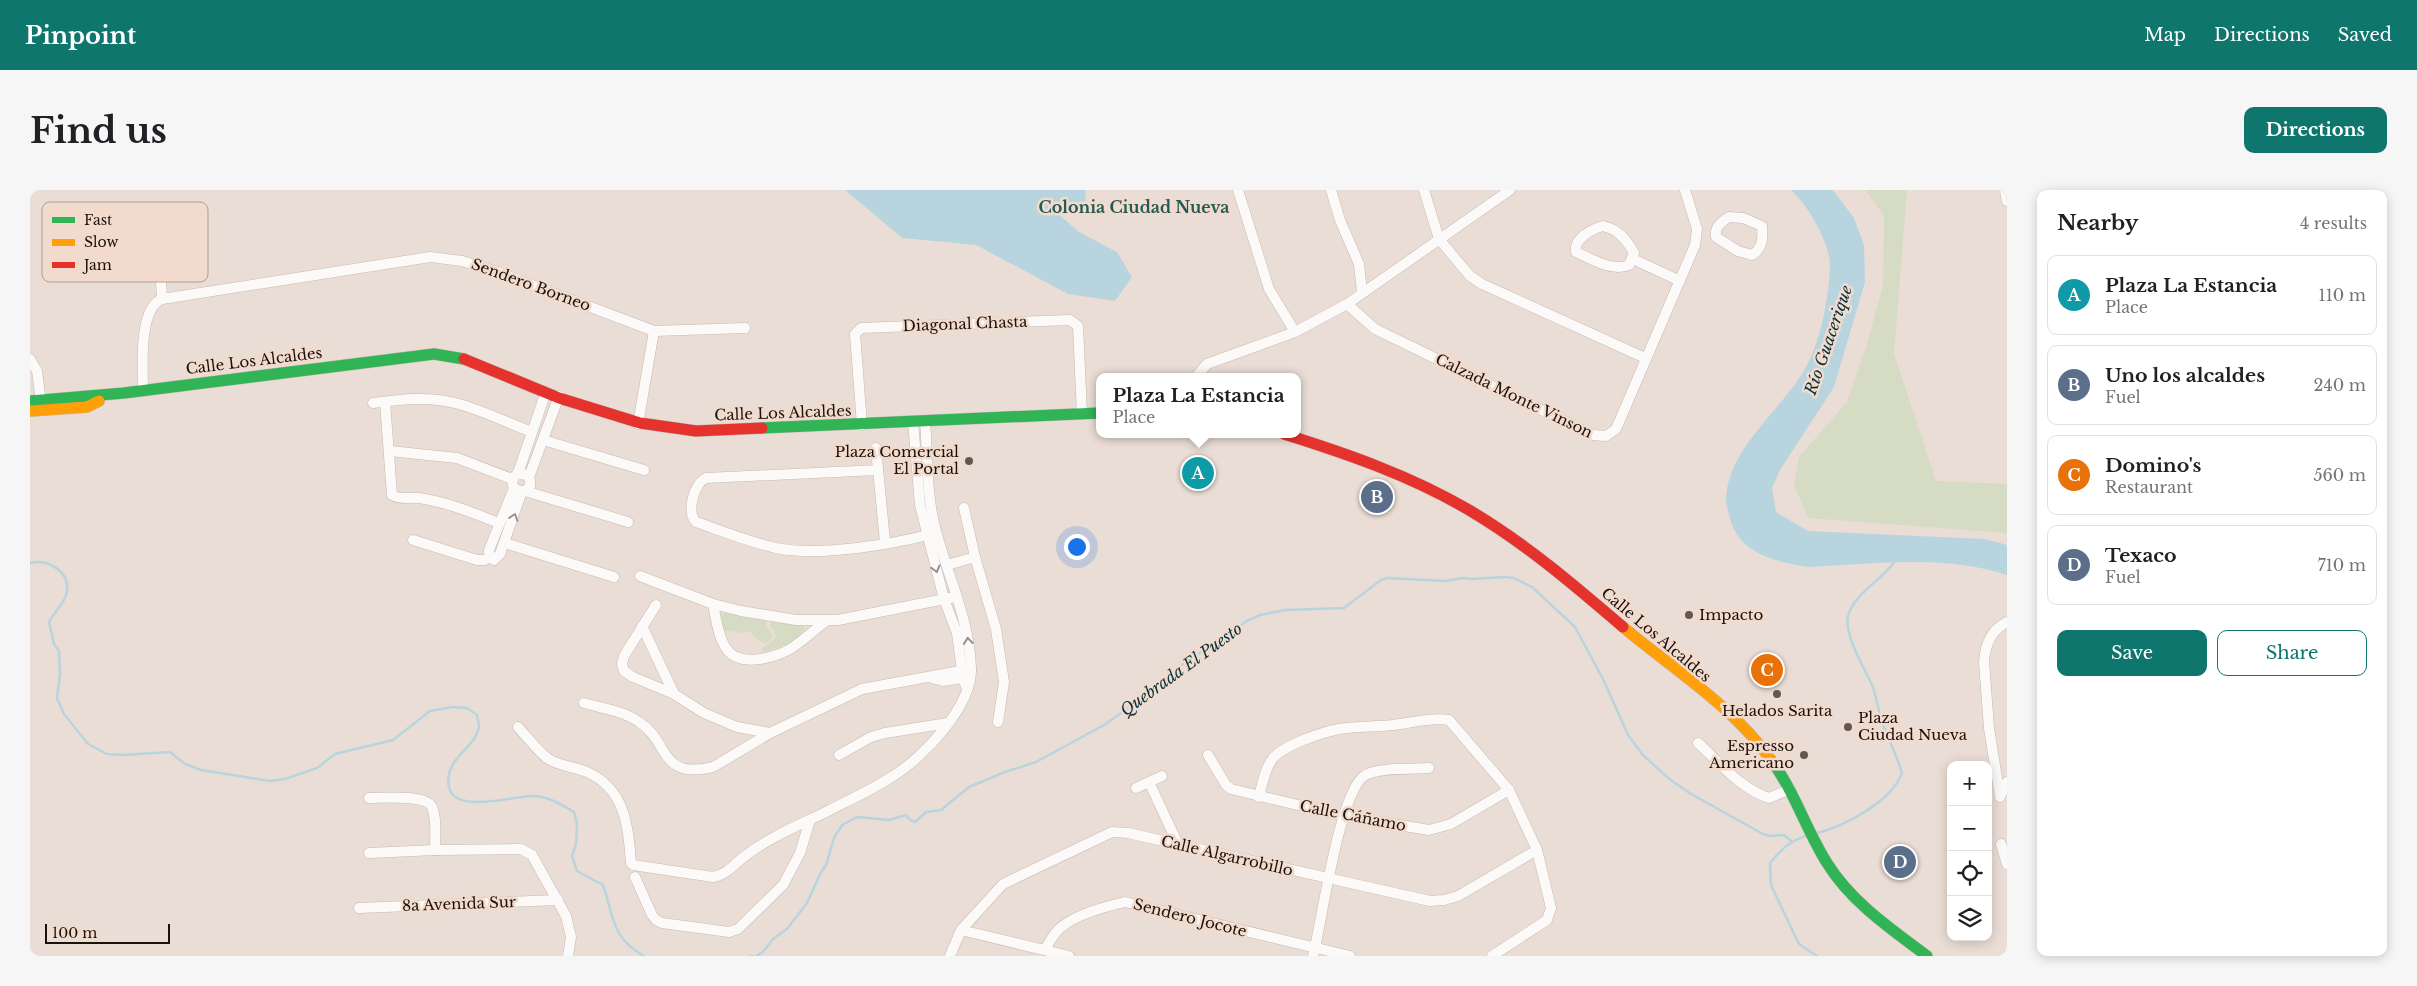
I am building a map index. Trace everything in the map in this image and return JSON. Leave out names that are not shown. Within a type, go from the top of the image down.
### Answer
[{"type":"main road","name":"Calle Los Alcaldes","points":[[33,397],[143,391],[427,354],[450,355],[467,360],[479,367],[546,392],[638,424],[667,430],[696,431],[926,422],[1096,413]]},
{"type":"main road","name":"Calle Los Alcaldes","points":[[30,406],[99,401],[428,362],[479,367]]},
{"type":"main road","points":[[30,411],[88,407],[99,401]]},
{"type":"main road","name":"Calle Los Alcaldes","points":[[1297,438],[1385,468],[1441,495],[1493,525],[1541,559],[1733,719],[1760,744],[1778,768],[1828,866],[1841,884],[1859,904],[1927,956]]},
{"type":"street","points":[[1238,190],[1269,289],[1295,332]]},
{"type":"street","points":[[1331,190],[1340,220],[1359,264],[1362,292]]},
{"type":"street","points":[[1424,190],[1439,239],[1470,276],[1482,284],[1645,358],[1695,245],[1697,229],[1685,190]]},
{"type":"street","points":[[1199,373],[1207,364],[1295,332],[1347,304],[1510,190]]},
{"type":"street","points":[[2005,190],[2007,201]]},
{"type":"street","points":[[1730,217],[1743,218],[1762,226],[1760,250],[1752,255],[1738,251],[1716,237],[1715,232],[1721,222],[1730,217]]},
{"type":"street","points":[[1603,226],[1611,228],[1625,238],[1634,253],[1633,259],[1629,265],[1621,268],[1597,262],[1576,252],[1575,246],[1577,241],[1595,228],[1603,226]]},
{"type":"street","points":[[1697,229],[1715,232]]},
{"type":"street","name":"Sendero Borneo","points":[[162,299],[430,257],[462,261],[498,272],[654,331]]},
{"type":"street","points":[[1633,259],[1680,281]]},
{"type":"street","points":[[143,391],[146,319],[156,302],[162,299],[161,282]]},
{"type":"street","name":"Calzada Monte Vinson","points":[[1347,304],[1375,329],[1599,437],[1606,436],[1616,429],[1645,358]]},
{"type":"street","name":"Diagonal Chasta","points":[[862,424],[855,334],[861,328],[1070,320],[1078,326],[1082,414]]},
{"type":"street","points":[[638,424],[654,331],[745,328]]},
{"type":"street","points":[[30,359],[37,371],[33,397]]},
{"type":"street","points":[[489,557],[494,560],[497,558],[505,542],[532,432],[546,392]]},
{"type":"street","points":[[518,484],[531,483],[529,477],[559,396]]},
{"type":"street","points":[[374,403],[418,399],[460,404],[532,432]]},
{"type":"street","points":[[385,402],[392,495],[396,498],[418,498],[447,504],[499,523]]},
{"type":"street","points":[[518,728],[548,758],[587,772],[606,784],[617,796],[624,814],[631,862],[637,867],[719,876],[760,844],[869,791],[896,775],[919,756],[948,723],[962,704],[967,689],[967,632],[946,565],[920,504],[913,422]]},
{"type":"street","points":[[926,422],[932,534],[944,599],[957,633],[967,673]]},
{"type":"street","points":[[543,440],[644,470]]},
{"type":"street","points":[[876,448],[885,542]]},
{"type":"street","points":[[390,451],[457,458],[518,484],[628,522]]},
{"type":"street","points":[[878,470],[706,478],[698,484],[690,511],[691,517],[696,522],[739,538],[778,548],[804,550],[859,547],[932,534]]},
{"type":"street","points":[[413,540],[477,560],[485,560],[489,557],[499,523],[518,484]]},
{"type":"street","points":[[964,508],[975,557],[996,629],[1004,682],[998,722]]},
{"type":"street","points":[[505,542],[614,577]]},
{"type":"street","points":[[946,565],[975,557]]},
{"type":"street","points":[[640,576],[713,604],[776,617],[826,620],[956,597]]},
{"type":"street","points":[[713,604],[716,621],[726,648],[734,656],[745,660],[761,659],[789,649],[826,620]]},
{"type":"street","points":[[656,605],[624,656],[622,664],[624,671],[633,677],[674,694],[704,713],[737,727],[770,732]]},
{"type":"street","points":[[2007,622],[1993,633],[1984,650],[1989,728],[2000,797],[2007,782]]},
{"type":"street","points":[[642,626],[674,694]]},
{"type":"street","points":[[584,703],[638,721],[647,729],[666,758],[684,769],[704,769],[713,767],[770,732],[862,689],[967,673]]},
{"type":"street","points":[[1259,797],[1263,779],[1273,758],[1283,750],[1300,742],[1339,729],[1393,725],[1440,718],[1449,720],[1458,728],[1509,790],[1538,850],[1551,908],[1547,920],[1492,956]]},
{"type":"street","points":[[839,755],[871,737],[948,723]]},
{"type":"street","points":[[1698,743],[1748,789],[1758,794],[1769,798],[1790,789]]},
{"type":"street","name":"Calle Cáñamo","points":[[1208,755],[1226,785],[1231,789],[1344,816],[1429,830],[1450,824],[1509,790]]},
{"type":"street","points":[[1314,952],[1344,816],[1355,786],[1369,773],[1428,768]]},
{"type":"street","points":[[1136,788],[1162,776]]},
{"type":"street","points":[[1149,782],[1178,844]]},
{"type":"street","points":[[369,798],[420,799],[428,802],[433,809],[435,822],[435,850]]},
{"type":"street","points":[[635,877],[652,915],[662,923],[729,932],[738,930],[784,885],[800,853],[810,820]]},
{"type":"street","name":"Calle Algarrobillo","points":[[950,956],[961,930],[1003,884],[1097,838],[1120,831],[1330,880],[1430,901],[1458,896],[1538,850]]},
{"type":"street","points":[[2002,844],[2007,864]]},
{"type":"street","points":[[369,853],[521,849],[532,855],[566,916],[570,937],[568,956]]},
{"type":"street","name":"8a Avenida Sur","points":[[359,908],[558,900]]},
{"type":"street","name":"Sendero Jocote","points":[[1045,950],[1059,928],[1100,909],[1125,902],[1314,952],[1350,956]]},
{"type":"street","points":[[961,930],[1069,956]]},
{"type":"green space","points":[[1865,190],[1907,190],[1894,354],[1936,481],[2007,484],[2007,533],[1808,518],[1794,485],[1799,457],[1847,402],[1866,347],[1883,286],[1884,216]]},
{"type":"green space","points":[[726,613],[766,621],[766,625],[772,635],[770,641],[764,643],[754,637],[751,631],[742,633],[724,630],[720,616]]},
{"type":"green space","points":[[771,621],[799,624],[805,628],[792,641],[781,647],[763,652],[762,648],[773,641],[776,635],[770,626]]},
{"type":"water","points":[[845,190],[1085,190],[1086,201],[1055,211],[1079,232],[1117,252],[1132,277],[1115,301],[1068,294],[976,245],[902,238]]},
{"type":"water","name":"Río Guacerique","points":[[1791,190],[1833,190],[1854,218],[1864,245],[1865,282],[1834,387],[1780,470],[1772,488],[1776,512],[1808,531],[1985,539],[2007,545],[2007,575],[1958,564],[1933,562],[1808,567],[1772,559],[1761,554],[1742,541],[1735,531],[1726,502],[1729,480],[1747,444],[1788,393],[1810,359],[1818,338],[1828,289],[1829,257],[1822,236],[1811,215]]},
{"type":"waterway","name":"Quebrada El Puesto","points":[[30,563],[37,562],[50,565],[56,568],[65,578],[67,585],[66,596],[49,622],[54,644],[59,651],[60,674],[57,698],[64,714],[88,744],[107,754],[123,755],[170,752],[185,764],[201,770],[270,781],[285,779],[317,768],[335,754],[393,740],[430,711],[453,707],[467,708],[477,715],[479,726],[472,742],[455,762],[448,777],[449,787],[454,795],[462,800],[474,802],[539,796],[555,801],[574,812],[577,824],[576,844],[572,856],[577,871],[603,885],[619,934],[625,942],[644,956]]},
{"type":"waterway","points":[[1817,833],[1841,825],[1866,811],[1888,793],[1897,783],[1902,773],[1882,722],[1872,685],[1851,639],[1847,621],[1849,613],[1858,599],[1894,562]]},
{"type":"waterway","name":"Quebrada El Puesto","points":[[756,956],[763,952],[773,939],[787,929],[807,903],[826,865],[834,838],[842,825],[857,817],[889,820],[906,815],[915,822],[926,812],[941,810],[969,787],[1036,762],[1104,725],[1151,692],[1173,671],[1247,621],[1260,615],[1285,610],[1344,608],[1381,580],[1388,578],[1445,581],[1463,578],[1505,577],[1514,578],[1532,587],[1575,627],[1604,681],[1628,735],[1643,755],[1668,778],[1691,794],[1763,834],[1770,836],[1784,835],[1791,841]]},
{"type":"waterway","points":[[1809,835],[1787,846],[1770,863],[1771,885],[1799,944],[1817,956]]},
{"type":"traffic: fast","points":[[30,401],[124,393],[434,354],[464,359]]},
{"type":"traffic: fast","points":[[762,428],[1096,413]]},
{"type":"traffic: fast","points":[[1771,760],[1787,785],[1827,863],[1837,877],[1872,914],[1927,956]]},
{"type":"traffic: slow","points":[[30,411],[87,407],[99,401]]},
{"type":"traffic: slow","points":[[1623,627],[1721,705],[1739,722],[1771,760]]},
{"type":"traffic: jam","points":[[464,359],[559,398],[640,423],[696,431],[762,428]]},
{"type":"traffic: jam","points":[[1296,438],[1402,476],[1469,510],[1529,550],[1568,580],[1623,627]]},
{"type":"place","name":"Plaza Comercial El Portal","points":[[969,461]]},
{"type":"place","name":"Plaza La Estancia","points":[[1198,473]]},
{"type":"place","name":"Uno los alcaldes","points":[[1377,497]]},
{"type":"place","name":"Impacto","points":[[1689,615]]},
{"type":"place","name":"Domino's","points":[[1767,670]]},
{"type":"place","name":"Helados Sarita","points":[[1777,694]]},
{"type":"place","name":"Plaza Ciudad Nueva","points":[[1848,727]]},
{"type":"place","name":"Espresso Americano","points":[[1804,755]]},
{"type":"place","name":"Texaco","points":[[1900,862]]},
{"type":"district","name":"Colonia Ciudad Nueva","points":[[1134,207]]}]
